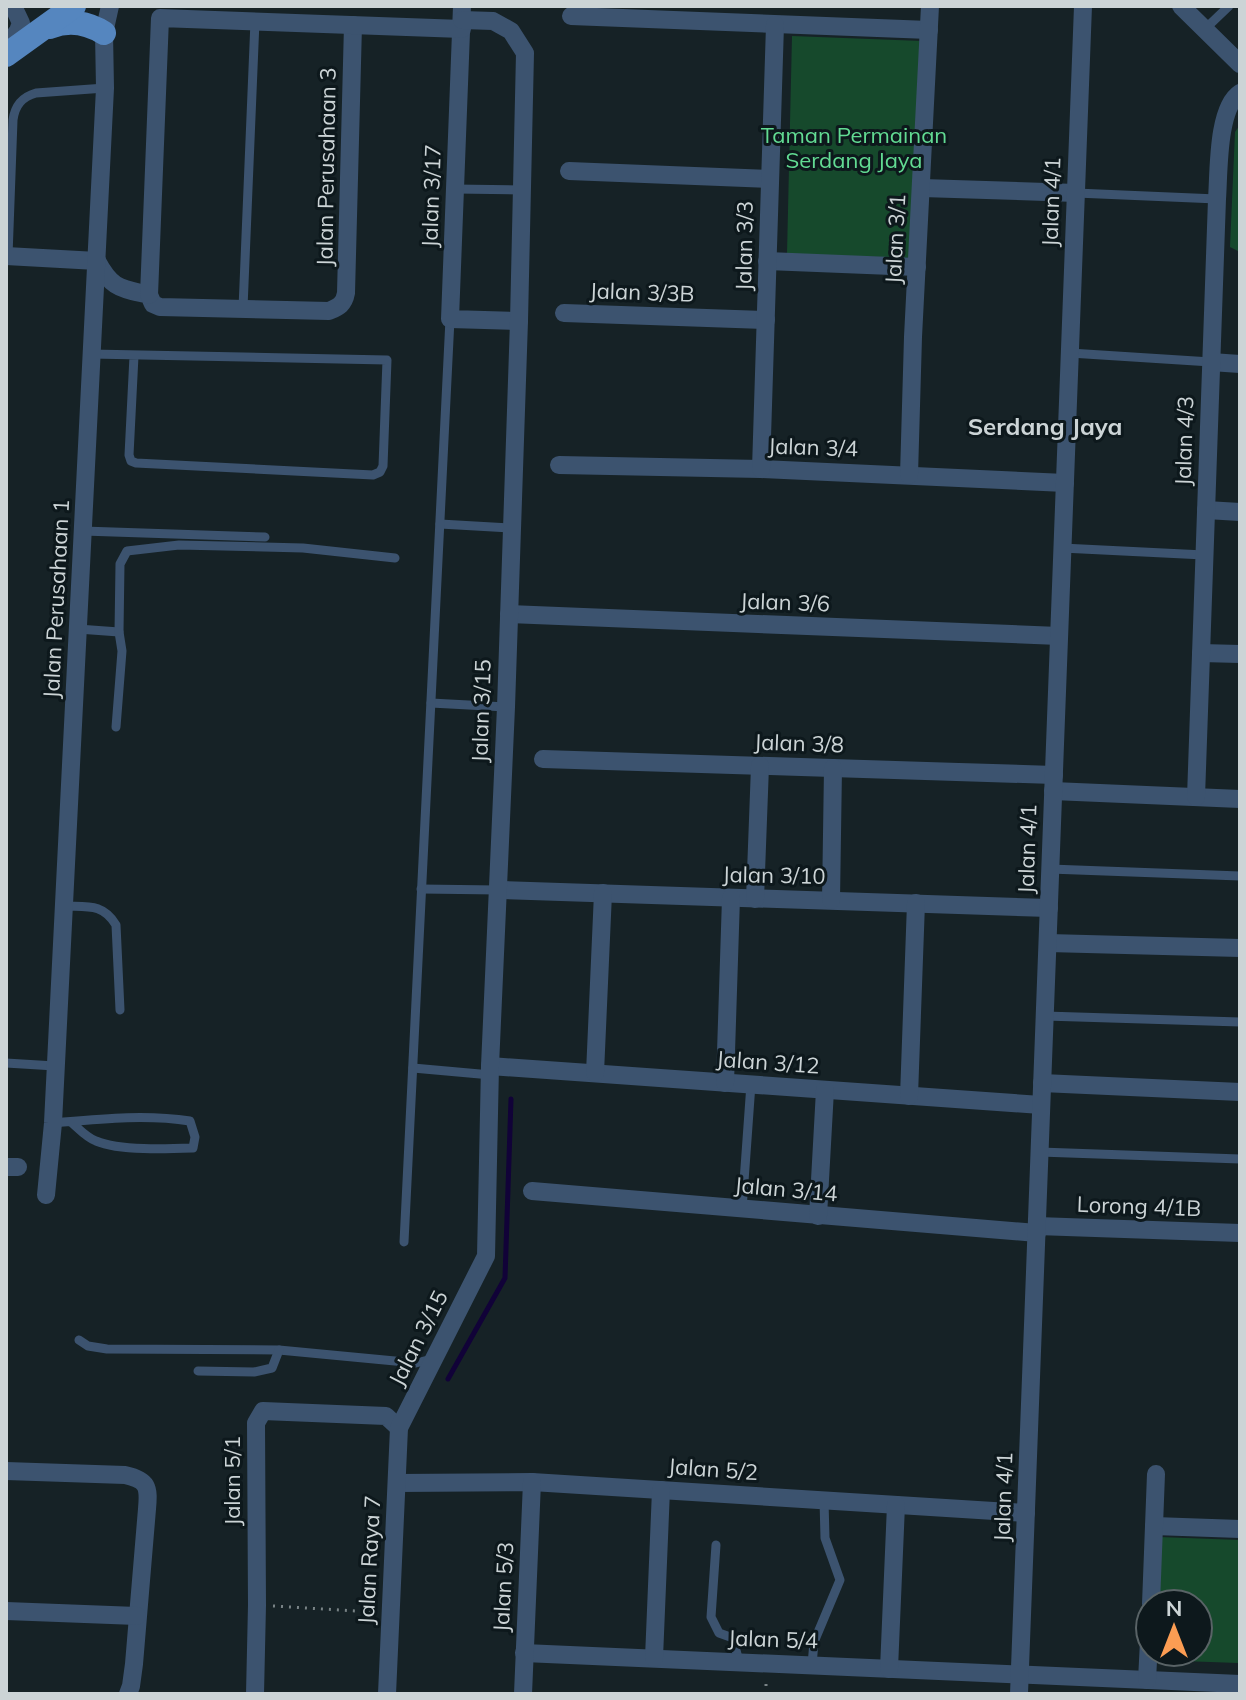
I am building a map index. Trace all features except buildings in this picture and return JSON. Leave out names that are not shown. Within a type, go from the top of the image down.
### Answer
[{"type":"main road","points":[[6,50],[47,6]]},
{"type":"main road","points":[[40,32],[74,6]]},
{"type":"main road","points":[[6,50],[57,24],[85,23],[104,33]]},
{"type":"street","points":[[6,50],[21,23],[13,6]]},
{"type":"street","name":"Jalan Perusahaan 1","points":[[46,1195],[62,1122],[55,1066],[97,261],[105,88],[104,33],[110,6]]},
{"type":"street","name":"Jalan 3/1","points":[[909,475],[930,6]]},
{"type":"street","name":"Jalan 4/1","points":[[1019,1694],[1083,6]]},
{"type":"street","points":[[1181,6],[1240,64]]},
{"type":"street","points":[[158,12],[149,295],[153,304],[160,307],[243,308]]},
{"type":"street","name":"Jalan 3/15","points":[[158,12],[255,21],[353,25],[462,18],[493,21],[511,31],[525,53],[519,321],[486,1256],[399,1428]]},
{"type":"street","points":[[571,16],[929,30]]},
{"type":"street","name":"Jalan 3/17","points":[[450,319],[462,18]]},
{"type":"street","name":"Jalan Perusahaan 3","points":[[243,308],[329,311],[344,301],[353,25]]},
{"type":"street","name":"Jalan 3/3","points":[[761,469],[775,25]]},
{"type":"street","name":"Jalan 4/3","points":[[1196,797],[1217,199],[1223,120],[1232,98],[1240,93]]},
{"type":"street","points":[[569,171],[769,179]]},
{"type":"street","points":[[922,188],[1076,193]]},
{"type":"street","points":[[7,256],[97,261],[106,279],[121,289],[149,295]]},
{"type":"street","points":[[767,261],[917,267]]},
{"type":"street","name":"Jalan 3/3B","points":[[564,313],[766,320]]},
{"type":"street","points":[[450,319],[519,321]]},
{"type":"street","points":[[1211,362],[1240,364]]},
{"type":"street","name":"Jalan 3/4","points":[[559,465],[761,469],[1065,483]]},
{"type":"street","points":[[1206,510],[1240,512]]},
{"type":"street","name":"Jalan 3/6","points":[[509,614],[1059,636]]},
{"type":"street","points":[[1201,653],[1240,654]]},
{"type":"street","name":"Jalan 3/8","points":[[543,759],[833,768],[1240,799]]},
{"type":"street","points":[[755,899],[760,766]]},
{"type":"street","points":[[831,900],[833,768]]},
{"type":"street","name":"Jalan 3/10","points":[[499,890],[1049,908]]},
{"type":"street","points":[[595,1073],[603,893]]},
{"type":"street","points":[[725,1083],[731,898]]},
{"type":"street","points":[[909,1096],[916,903]]},
{"type":"street","points":[[1048,943],[1240,948]]},
{"type":"street","name":"Jalan 3/12","points":[[491,1070],[595,1073],[1041,1105]]},
{"type":"street","points":[[1042,1083],[1240,1092]]},
{"type":"street","points":[[818,1216],[825,1090]]},
{"type":"street","name":"Jalan 3/14","points":[[532,1191],[818,1216],[1037,1230]]},
{"type":"street","name":"Lorong 4/1B","points":[[1037,1230],[1240,1233]]},
{"type":"street","name":"Jalan 5/1","points":[[255,1694],[256,1423],[263,1411],[386,1416],[399,1428]]},
{"type":"street","name":"Jalan Raya 7","points":[[387,1694],[399,1428]]},
{"type":"street","points":[[6,1471],[125,1475],[145,1483],[148,1493],[128,1694]]},
{"type":"street","points":[[1152,1588],[1156,1474]]},
{"type":"street","name":"Jalan 5/2","points":[[397,1483],[532,1482],[1026,1513]]},
{"type":"street","name":"Jalan 5/3","points":[[523,1694],[532,1482]]},
{"type":"street","points":[[654,1658],[661,1490]]},
{"type":"street","points":[[889,1669],[896,1505]]},
{"type":"street","points":[[1154,1526],[1240,1529]]},
{"type":"street","points":[[6,1611],[137,1616]]},
{"type":"street","name":"Jalan 5/4","points":[[524,1653],[1240,1684]]},
{"type":"street","points":[[1147,1680],[1148,1668]]},
{"type":"lane","points":[[1205,29],[1229,6]]},
{"type":"lane","points":[[243,308],[255,21]]},
{"type":"lane","points":[[7,256],[13,120],[18,105],[22,99],[36,93],[105,88]]},
{"type":"lane","points":[[455,189],[522,190]]},
{"type":"lane","points":[[1076,193],[1217,199]]},
{"type":"lane","points":[[404,1242],[450,319]]},
{"type":"lane","points":[[1070,353],[1211,362]]},
{"type":"lane","points":[[91,354],[387,360],[383,466],[380,472],[373,475],[131,461],[134,356]]},
{"type":"lane","points":[[440,524],[511,528]]},
{"type":"lane","points":[[83,531],[265,537]]},
{"type":"lane","points":[[116,727],[122,651],[119,632],[120,564],[127,551],[179,545],[303,548],[395,558]]},
{"type":"lane","points":[[1062,548],[1204,555]]},
{"type":"lane","points":[[78,629],[119,632]]},
{"type":"lane","points":[[431,703],[506,707]]},
{"type":"lane","points":[[1050,869],[1240,876]]},
{"type":"lane","points":[[421,889],[499,890]]},
{"type":"lane","points":[[64,906],[100,908],[110,915],[116,925],[120,1010]]},
{"type":"lane","points":[[1045,1016],[1240,1022]]},
{"type":"lane","points":[[6,1063],[55,1066]]},
{"type":"lane","points":[[413,1068],[491,1070]]},
{"type":"lane","points":[[742,1209],[751,1084]]},
{"type":"lane","points":[[106,1118],[177,1119],[190,1121],[195,1137],[193,1148],[159,1150],[112,1145],[94,1141],[62,1122],[106,1118]]},
{"type":"lane","points":[[1040,1152],[1240,1159]]},
{"type":"lane","points":[[79,1340],[88,1346],[107,1349],[279,1350],[416,1363],[435,1359]]},
{"type":"lane","points":[[198,1371],[254,1372],[272,1368],[279,1350]]},
{"type":"lane","points":[[812,1665],[814,1642],[840,1580],[825,1538],[824,1500]]},
{"type":"lane","points":[[716,1545],[711,1617],[719,1633],[733,1638],[739,1662]]},
{"type":"path","points":[[257,1605],[391,1613]]},
{"type":"green space","name":"Taman Permainan Serdang Jaya","points":[[792,36],[922,41],[914,258],[787,254]]},
{"type":"green space","points":[[1240,125],[1240,252],[1230,247],[1235,132]]},
{"type":"green space","points":[[1159,1537],[1240,1540],[1238,1663],[1214,1662],[1214,1588],[1157,1588]]},
{"type":"waterway","points":[[448,1379],[505,1278],[511,1099]]},
{"type":"district","name":"Serdang Jaya","points":[[1045,426]]}]
